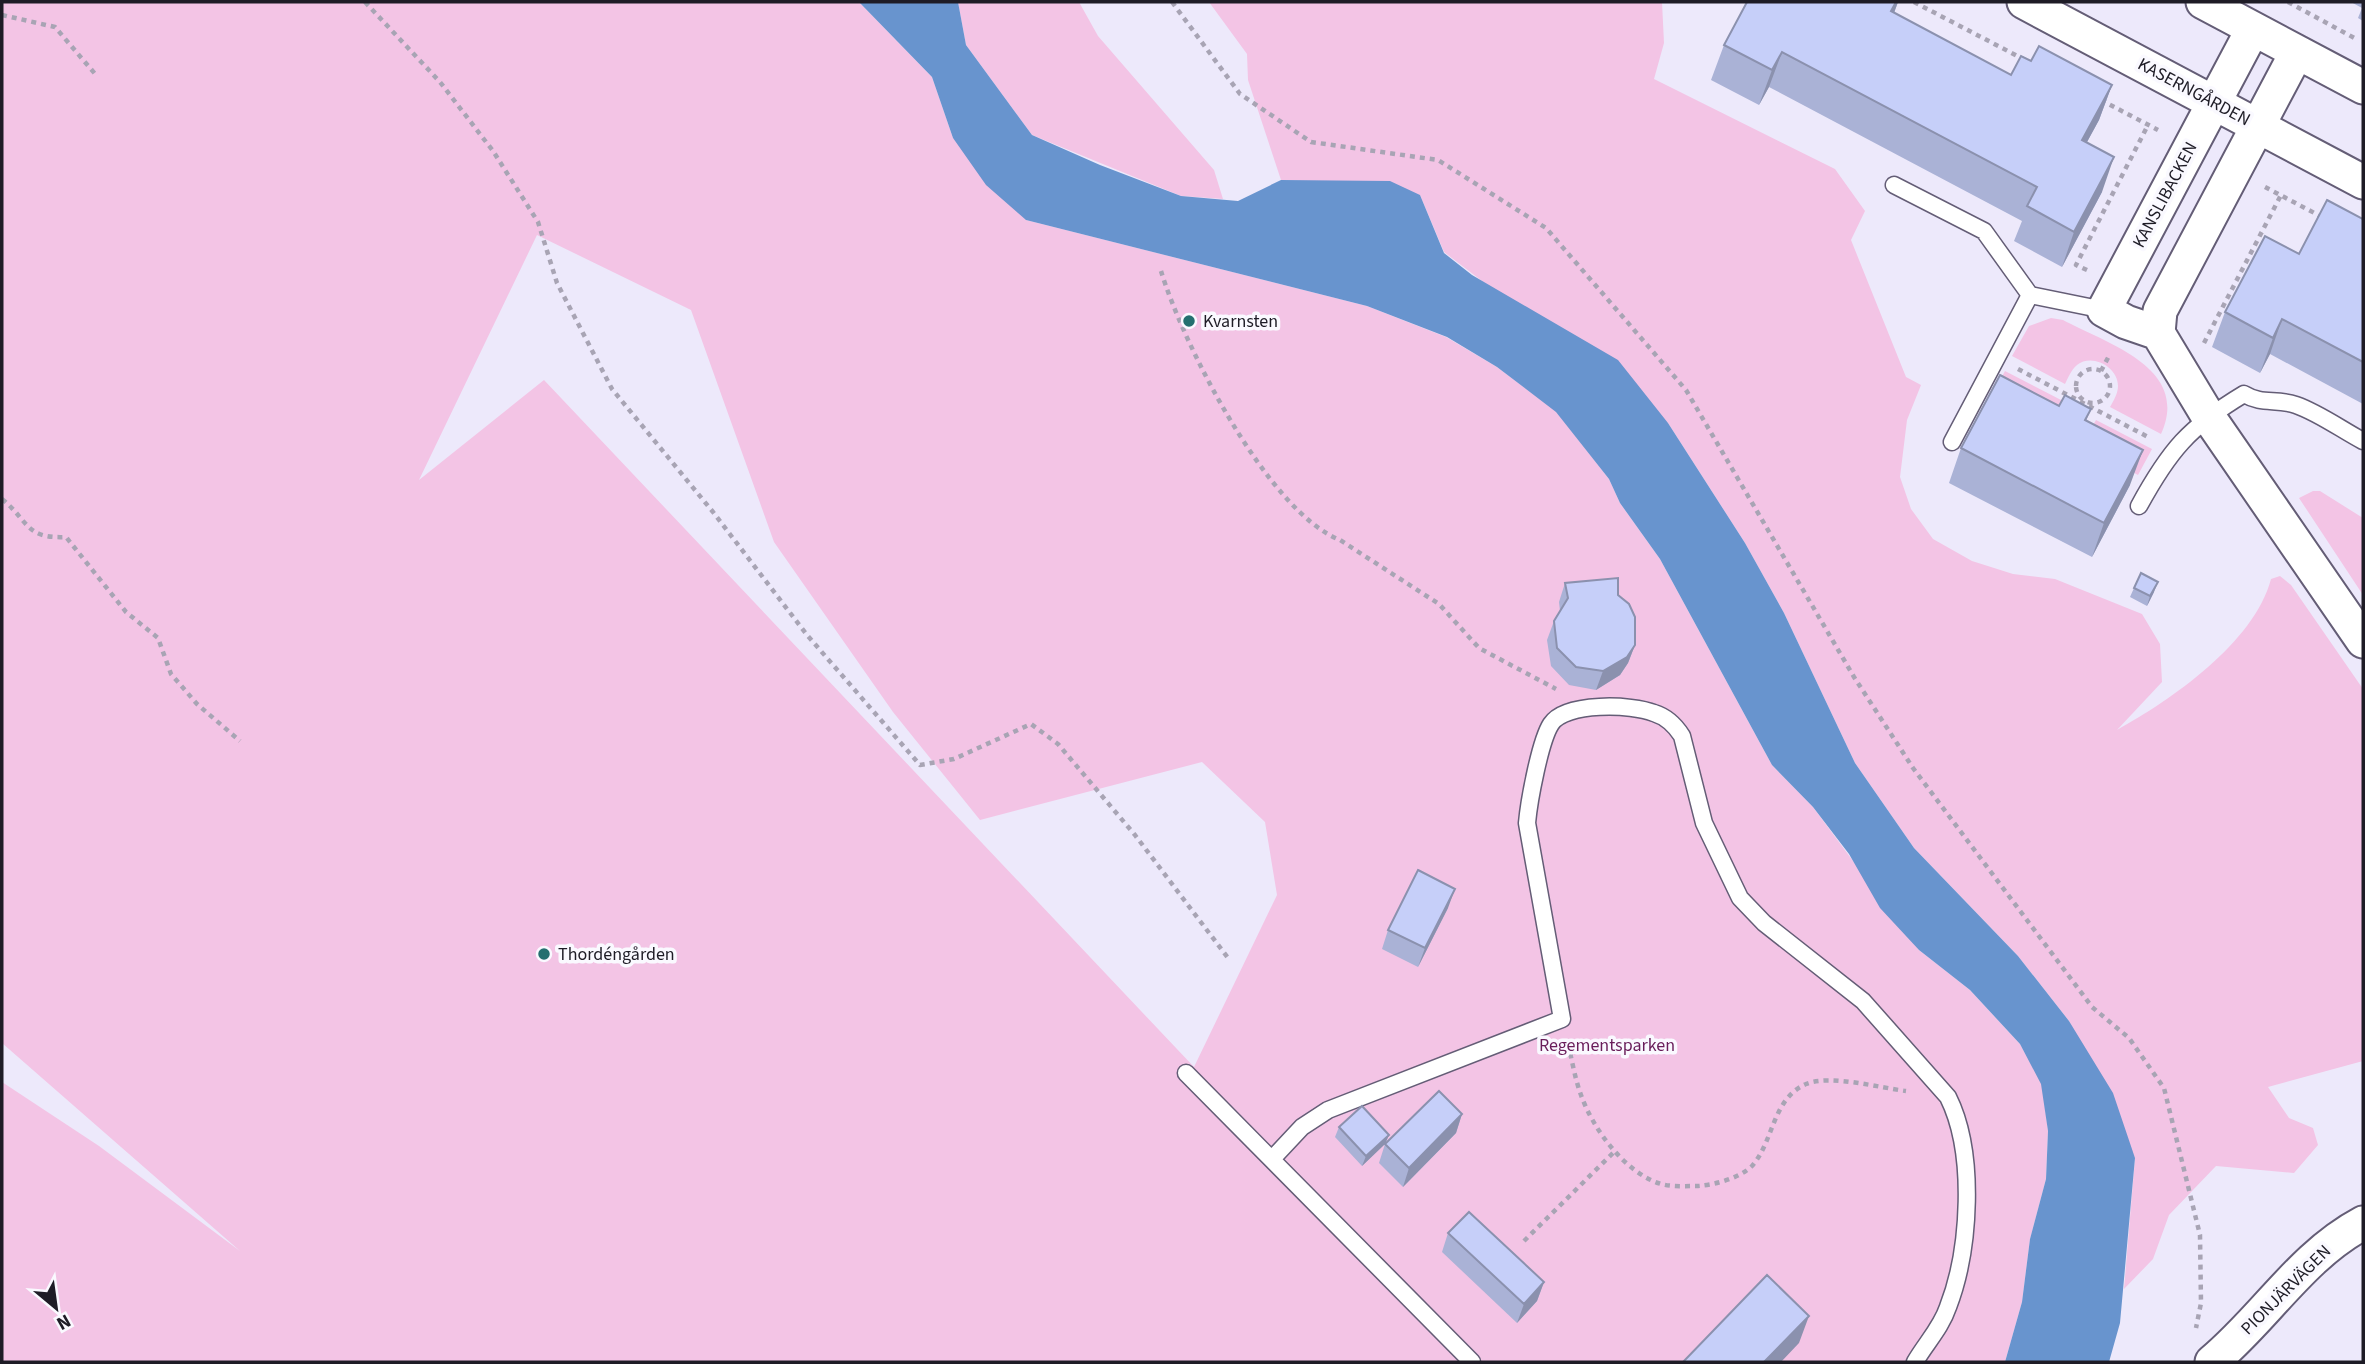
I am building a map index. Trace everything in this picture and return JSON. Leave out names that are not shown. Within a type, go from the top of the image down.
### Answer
[{"type":"street","name":"KASERNGÅRDEN","points":[[2024,2],[2363,182]]},
{"type":"street","points":[[2203,2],[2363,87]]},
{"type":"street","name":"KANSLIBACKEN","points":[[2104,310],[2253,29]]},
{"type":"street","points":[[2297,52],[2160,311],[2158,333],[2208,416],[2363,641]]},
{"type":"street","points":[[2104,310],[2126,322],[2158,333]]},
{"type":"street","name":"PIONJÄRVÄGEN","points":[[2203,1351],[2343,1233],[2363,1223]]},
{"type":"lane","points":[[1894,185],[1984,231],[2030,295],[2104,310]]},
{"type":"lane","points":[[1952,442],[2030,295]]},
{"type":"lane","points":[[2139,506],[2173,450],[2208,416],[2244,394],[2257,402],[2271,400],[2296,405],[2363,441]]},
{"type":"lane","points":[[1272,1159],[1302,1127],[1328,1110],[1562,1019],[1527,823],[1529,793],[1551,723],[1571,709],[1592,707],[1651,711],[1675,725],[1682,736],[1704,823],[1740,898],[1764,923],[1863,1001],[1948,1097],[1961,1130],[1965,1153],[1966,1207],[1961,1251],[1948,1307],[1940,1325],[1915,1362]]},
{"type":"lane","points":[[1186,1073],[1472,1362]]},
{"type":"path","points":[[365,2],[440,82],[493,151],[538,222],[557,283],[612,389],[713,512],[807,635],[920,765],[954,759],[1031,724],[1058,744],[1118,815],[1228,958]]},
{"type":"path","points":[[1172,2],[1240,94],[1311,142],[1438,160],[1546,228],[1686,390],[1854,677],[1913,768],[2092,1007],[2129,1038],[2164,1088],[2200,1235],[2203,1351]]},
{"type":"path","points":[[1914,2],[2037,67]]},
{"type":"path","points":[[2288,2],[2363,43]]},
{"type":"path","points":[[2,15],[55,27],[96,75]]},
{"type":"path","points":[[2099,99],[2190,147]]},
{"type":"path","points":[[2076,265],[2148,125]]},
{"type":"path","points":[[2234,170],[2328,220]]},
{"type":"path","points":[[2207,337],[2281,195]]},
{"type":"path","points":[[1161,271],[1175,316],[1220,401],[1257,460],[1290,501],[1323,533],[1340,540],[1439,604],[1479,648],[1554,685]]},
{"type":"path","points":[[1997,358],[2173,450]]},
{"type":"path","points":[[2087,370],[2104,372],[2110,388],[2108,396],[2101,402],[2084,402],[2077,393],[2076,383],[2080,375],[2087,370]]},
{"type":"path","points":[[2078,415],[2084,402]]},
{"type":"path","points":[[2,499],[26,528],[45,538],[66,537],[126,612],[159,638],[171,674],[188,694],[240,741]]},
{"type":"path","points":[[1562,1019],[1581,1096],[1615,1151],[1645,1177],[1663,1185],[1705,1185],[1725,1180],[1750,1168],[1765,1147],[1783,1103],[1795,1090],[1809,1083],[1825,1080],[1948,1097]]},
{"type":"path","points":[[1524,1241],[1615,1151]]},
{"type":"green space","name":"Regementsparken","points":[[2,2],[859,2],[932,77],[953,138],[1026,220],[1367,306],[1446,337],[1497,367],[1556,411],[1609,479],[1620,503],[1660,559],[1772,765],[1813,807],[1919,950],[1970,990],[2020,1044],[2042,1084],[2048,1131],[2046,1179],[2030,1239],[2022,1302],[2005,1362],[2,1362],[2,1082],[99,1146],[240,1251],[2,1043]],"holes":[[[537,235],[691,310],[774,542],[893,712],[980,820],[1202,762],[1265,822],[1277,895],[1194,1067],[544,380],[419,480]]]},
{"type":"green space","points":[[958,2],[1079,2],[1098,36],[1214,170],[1223,199],[1181,196],[1032,135],[966,45]]},
{"type":"green space","points":[[1209,2],[1662,2],[1664,43],[1654,79],[1835,169],[1865,211],[1851,240],[1906,377],[1921,385],[1907,420],[1900,477],[1911,509],[1933,539],[1972,561],[2013,574],[2055,579],[2142,614],[2160,644],[2162,682],[2117,730],[2185,686],[2229,647],[2262,603],[2271,579],[2280,576],[2291,585],[2363,689],[2363,1061],[2268,1087],[2289,1118],[2313,1128],[2318,1145],[2294,1173],[2216,1166],[2169,1215],[2153,1259],[2124,1289],[2135,1158],[2069,1021],[2018,956],[1914,848],[1855,763],[1784,613],[1745,543],[1668,423],[1444,252],[1420,195],[1323,182],[1281,180],[1248,80],[1247,54]]},
{"type":"green space","points":[[2051,318],[2063,320],[2122,349],[2155,375],[2165,392],[2167,411],[2161,434],[2110,407],[2117,394],[2117,379],[2103,364],[2090,361],[2077,365],[2065,384],[2012,356],[2029,326]]},
{"type":"green space","points":[[2005,371],[2063,401],[2049,428],[1991,398]]},
{"type":"green space","points":[[2096,420],[2152,449],[2138,475],[2082,445]]},
{"type":"green space","points":[[2313,491],[2320,491],[2363,518],[2363,595],[2299,498]]},
{"type":"water","points":[[859,2],[958,2],[966,45],[1032,135],[1181,196],[1238,201],[1281,180],[1390,181],[1420,195],[1444,253],[1472,275],[1618,360],[1668,423],[1745,543],[1784,613],[1855,763],[1914,848],[2018,956],[2069,1021],[2113,1093],[2135,1158],[2120,1323],[2109,1362],[2005,1362],[2022,1302],[2030,1239],[2046,1179],[2048,1131],[2041,1084],[2020,1044],[1970,990],[1919,950],[1880,908],[1849,854],[1813,807],[1772,765],[1660,559],[1620,503],[1609,479],[1556,412],[1497,367],[1447,337],[1367,306],[1026,220],[986,185],[953,138],[932,77]]},
{"type":"building","points":[[1747,2],[1896,2],[1891,11],[2011,75],[2021,56],[2031,61],[2039,46],[2112,85],[2082,140],[2114,157],[2074,232],[2027,206],[2037,187],[1782,52],[1772,70],[1724,45]]},
{"type":"building","points":[[2327,200],[2363,219],[2363,362],[2282,319],[2273,338],[2225,312],[2265,236],[2299,254]]},
{"type":"building","points":[[2000,375],[2059,406],[2065,395],[2091,409],[2085,420],[2143,450],[2104,523],[1961,448]]},
{"type":"building","points":[[2141,573],[2158,582],[2150,596],[2134,588]]},
{"type":"building","points":[[1618,578],[1618,595],[1629,604],[1635,617],[1635,645],[1627,657],[1603,671],[1576,667],[1557,648],[1554,621],[1568,598],[1565,583]]},
{"type":"building","points":[[1418,870],[1455,889],[1425,948],[1388,930]]},
{"type":"building","points":[[1439,1091],[1462,1114],[1409,1168],[1385,1144]]},
{"type":"building","points":[[1362,1106],[1389,1135],[1366,1156],[1339,1127]]},
{"type":"building","points":[[1469,1212],[1544,1282],[1524,1304],[1448,1233]]},
{"type":"building","points":[[1767,1275],[1809,1316],[1764,1362],[1683,1362]]},
{"type":"place","name":"Kvarnsten","points":[[1189,321]]},
{"type":"place","name":"Thordéngården","points":[[544,954]]}]
